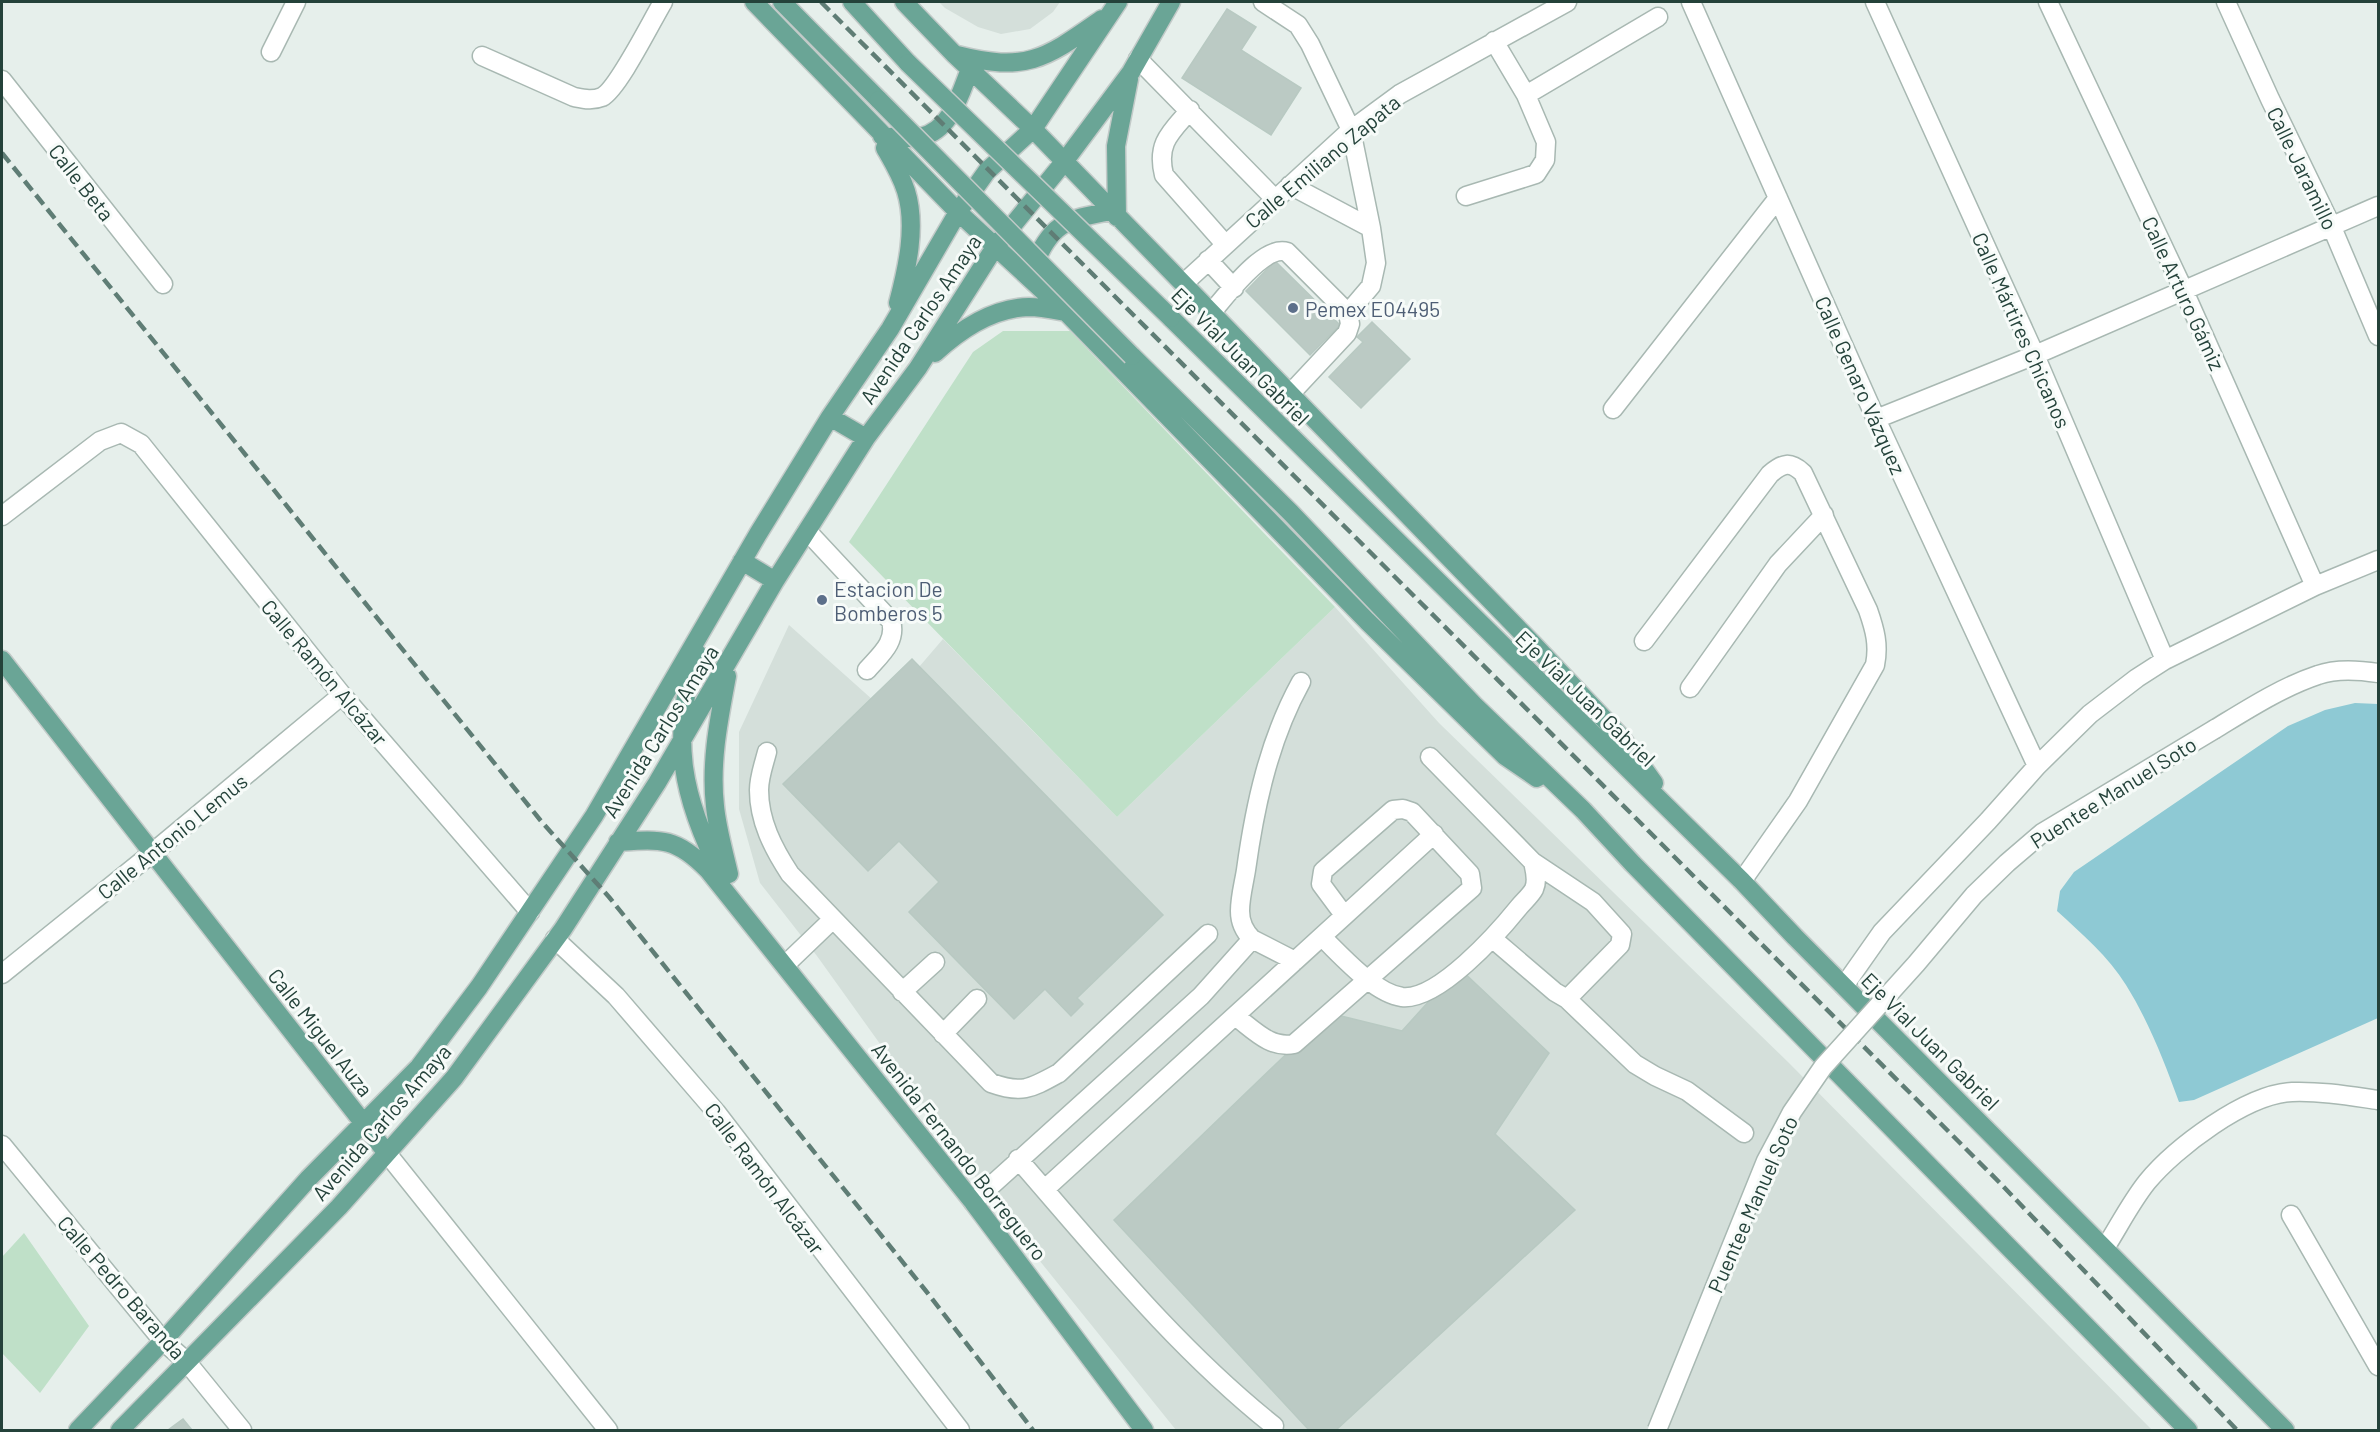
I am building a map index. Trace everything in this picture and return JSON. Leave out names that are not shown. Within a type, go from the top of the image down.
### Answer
[{"type":"main road","points":[[754,2],[878,132],[958,212],[1066,312],[1367,621],[1497,748],[1583,810]]},
{"type":"main road","points":[[782,2],[1354,577],[1474,705],[1583,810],[1633,864],[2188,1431]]},
{"type":"main road","name":"Eje Vial Juan Gabriel","points":[[852,2],[908,63],[1171,318],[1742,881],[2285,1431]]},
{"type":"main road","points":[[904,2],[955,55],[1033,129],[1534,645],[1620,737],[1683,824]]},
{"type":"main road","name":"Avenida Carlos Amaya","points":[[120,1431],[339,1207],[454,1078],[555,939],[681,746],[775,581],[866,438],[918,368],[995,247],[1064,162],[1134,65],[1171,2]]},
{"type":"main road","points":[[955,55],[986,63],[1035,60],[1064,45],[1114,7]]},
{"type":"main road","name":"Avenida Carlos Amaya","points":[[78,1431],[164,1341],[309,1178],[419,1067],[479,987],[594,816],[742,561],[830,417],[890,329],[958,212],[987,171],[1033,129],[1114,7]]},
{"type":"main road","points":[[1114,214],[1116,146],[1134,65]]},
{"type":"main road","points":[[878,132],[923,137],[937,129],[950,116],[970,69]]},
{"type":"main road","points":[[878,132],[907,192],[910,220],[910,243],[903,284],[890,329]]},
{"type":"main road","points":[[1029,278],[1043,243],[1057,227],[1076,217],[1114,214]]},
{"type":"main road","points":[[918,368],[956,334],[991,315],[1007,309],[1031,307],[1066,312]]},
{"type":"main road","points":[[830,417],[866,438]]},
{"type":"main road","points":[[742,561],[775,581]]},
{"type":"main road","points":[[715,607],[697,654],[686,693],[681,746],[687,784],[700,831],[735,902]]},
{"type":"main road","name":"Calle Miguel Auza","points":[[2,660],[151,854],[386,1152]]},
{"type":"main road","points":[[729,663],[717,727],[714,766],[715,806],[735,902]]},
{"type":"main road","points":[[618,842],[659,840],[684,848],[708,870],[735,902]]},
{"type":"main road","name":"Avenida Fernando Borreguero","points":[[735,902],[973,1202],[1144,1431]]},
{"type":"street","points":[[272,52],[296,2]]},
{"type":"street","points":[[482,56],[574,97],[591,100],[604,96],[617,80],[663,2]]},
{"type":"street","points":[[1263,2],[1298,25],[1310,44],[1351,130],[1376,263],[1371,286],[1348,313]]},
{"type":"street","name":"Calle Emiliano Zapata","points":[[1183,284],[1351,130],[1400,94],[1494,40],[1567,2]]},
{"type":"street","name":"Calle Genaro Vázquez","points":[[1691,2],[1876,419],[2037,765]]},
{"type":"street","name":"Calle Mártires Chicanos","points":[[1875,2],[2035,355],[2165,660]]},
{"type":"street","name":"Calle Arturo Gámiz","points":[[2048,2],[2184,291],[2315,586]]},
{"type":"street","name":"Calle Jaramillo","points":[[2226,2],[2331,225],[2379,336]]},
{"type":"street","points":[[1526,95],[1658,17]]},
{"type":"street","points":[[1466,196],[1536,174],[1545,160],[1546,142],[1526,95],[1494,40]]},
{"type":"street","points":[[1134,65],[1190,110],[1275,199]]},
{"type":"street","name":"Calle Beta","points":[[2,80],[163,284]]},
{"type":"street","points":[[1190,110],[1169,134],[1161,148],[1164,174],[1225,244]]},
{"type":"street","points":[[1290,185],[1371,228]]},
{"type":"street","points":[[1613,409],[1778,198]]},
{"type":"street","points":[[1876,419],[2035,355],[2379,206]]},
{"type":"street","points":[[1211,313],[1263,258],[1280,250],[1287,252],[1348,313],[1350,324],[1347,333],[1290,394]]},
{"type":"street","points":[[1208,260],[1234,288]]},
{"type":"street","name":"Calle Ramón Alcázar","points":[[2,516],[100,441],[121,433],[141,444],[342,695],[530,912]]},
{"type":"street","points":[[1644,641],[1770,474],[1779,466],[1795,466],[1803,473],[1876,631],[1878,649],[1875,665],[1798,801],[1742,881]]},
{"type":"street","points":[[1690,688],[1773,572],[1824,515]]},
{"type":"street","points":[[807,531],[891,621],[894,630],[892,641],[867,670]]},
{"type":"street","points":[[1844,986],[1882,932],[1988,821],[2037,765],[2090,714],[2165,660],[2315,586],[2379,560]]},
{"type":"street","name":"Puentee Manuel Soto","points":[[1657,1431],[1766,1161],[1792,1112],[1823,1067],[1916,964],[1974,894],[2042,833],[2145,769],[2273,695],[2320,674],[2352,670],[2379,673]]},
{"type":"street","points":[[1295,961],[1251,939],[1243,929],[1240,911],[1252,831],[1272,748],[1286,708],[1301,682]]},
{"type":"street","name":"Calle Antonio Lemus","points":[[2,974],[342,695]]},
{"type":"street","points":[[767,752],[759,788],[762,814],[772,846],[790,874],[991,1083],[1012,1090],[1036,1086],[1059,1073],[1208,934]]},
{"type":"street","points":[[1430,757],[1533,862],[1593,902],[1622,934],[1620,945],[1568,999]]},
{"type":"street","points":[[1235,1016],[1273,1044],[1283,1046],[1294,1044],[1472,888],[1470,874],[1412,812],[1403,809],[1393,810],[1323,871],[1322,884],[1344,915]]},
{"type":"street","points":[[1045,1189],[1434,834]]},
{"type":"street","points":[[1322,937],[1368,979],[1390,995],[1406,997],[1420,994],[1438,985],[1493,939],[1534,889],[1537,877],[1533,862]]},
{"type":"street","points":[[785,965],[832,920]]},
{"type":"street","name":"Calle Ramón Alcázar","points":[[555,939],[616,996],[716,1112],[960,1431]]},
{"type":"street","points":[[973,1202],[1201,996],[1251,939]]},
{"type":"street","points":[[1493,939],[1555,992],[1568,999],[1635,1064],[1687,1090],[1743,1133]]},
{"type":"street","points":[[902,992],[935,962]]},
{"type":"street","points":[[944,1034],[977,999]]},
{"type":"street","points":[[2105,1248],[2146,1184],[2170,1157],[2248,1104],[2290,1092],[2348,1095],[2379,1101]]},
{"type":"street","name":"Calle Pedro Baranda","points":[[2,1144],[164,1341],[186,1361],[242,1431]]},
{"type":"street","name":"Calle Miguel Auza","points":[[386,1152],[608,1431]]},
{"type":"street","points":[[1018,1159],[1161,1323],[1235,1395],[1274,1426]]},
{"type":"street","points":[[2291,1215],[2379,1366]]},
{"type":"shaded area","points":[[939,2],[1060,2],[1053,12],[1030,29],[1001,34],[978,27],[945,8]]},
{"type":"shaded area","points":[[1335,607],[1439,723],[1790,1064],[2152,1430],[1176,1430],[1002,1214],[817,956],[760,883],[739,809],[739,732],[789,625],[883,709],[943,639],[1117,817]]},
{"type":"green space","points":[[1003,331],[1070,331],[1335,607],[1117,817],[849,542],[973,352]]},
{"type":"green space","points":[[24,1233],[89,1326],[40,1393],[2,1353],[2,1257]]},
{"type":"water","points":[[2355,703],[2378,704],[2378,1018],[2194,1100],[2179,1102],[2149,1027],[2126,985],[2103,955],[2057,911],[2060,891],[2074,872],[2288,726],[2325,710]]},
{"type":"building","points":[[1227,9],[1256,27],[1241,50],[1301,88],[1271,135],[1182,78]]},
{"type":"building","name":"Pemex E04495","points":[[1275,261],[1340,325],[1310,355],[1246,291]]},
{"type":"building","points":[[1372,322],[1410,359],[1361,408],[1329,377],[1363,342],[1357,337]]},
{"type":"building","points":[[912,659],[1163,915],[1077,998],[1083,1004],[1071,1016],[1045,989],[1014,1019],[909,912],[939,882],[899,841],[868,871],[783,784]]},
{"type":"building","points":[[1459,968],[1549,1053],[1495,1134],[1575,1210],[1336,1430],[1309,1430],[1114,1220],[1329,1013],[1402,1031]]},
{"type":"building","points":[[183,1419],[192,1430],[168,1430]]},
{"type":"railway","points":[[821,2],[1999,1182],[2237,1430]]},
{"type":"railway","points":[[2,153],[541,821],[609,897],[926,1291],[1033,1430]]},
{"type":"place","name":"Pemex E04495","points":[[1293,308]]},
{"type":"place","name":"Estacion De Bomberos 5","points":[[822,600]]}]
